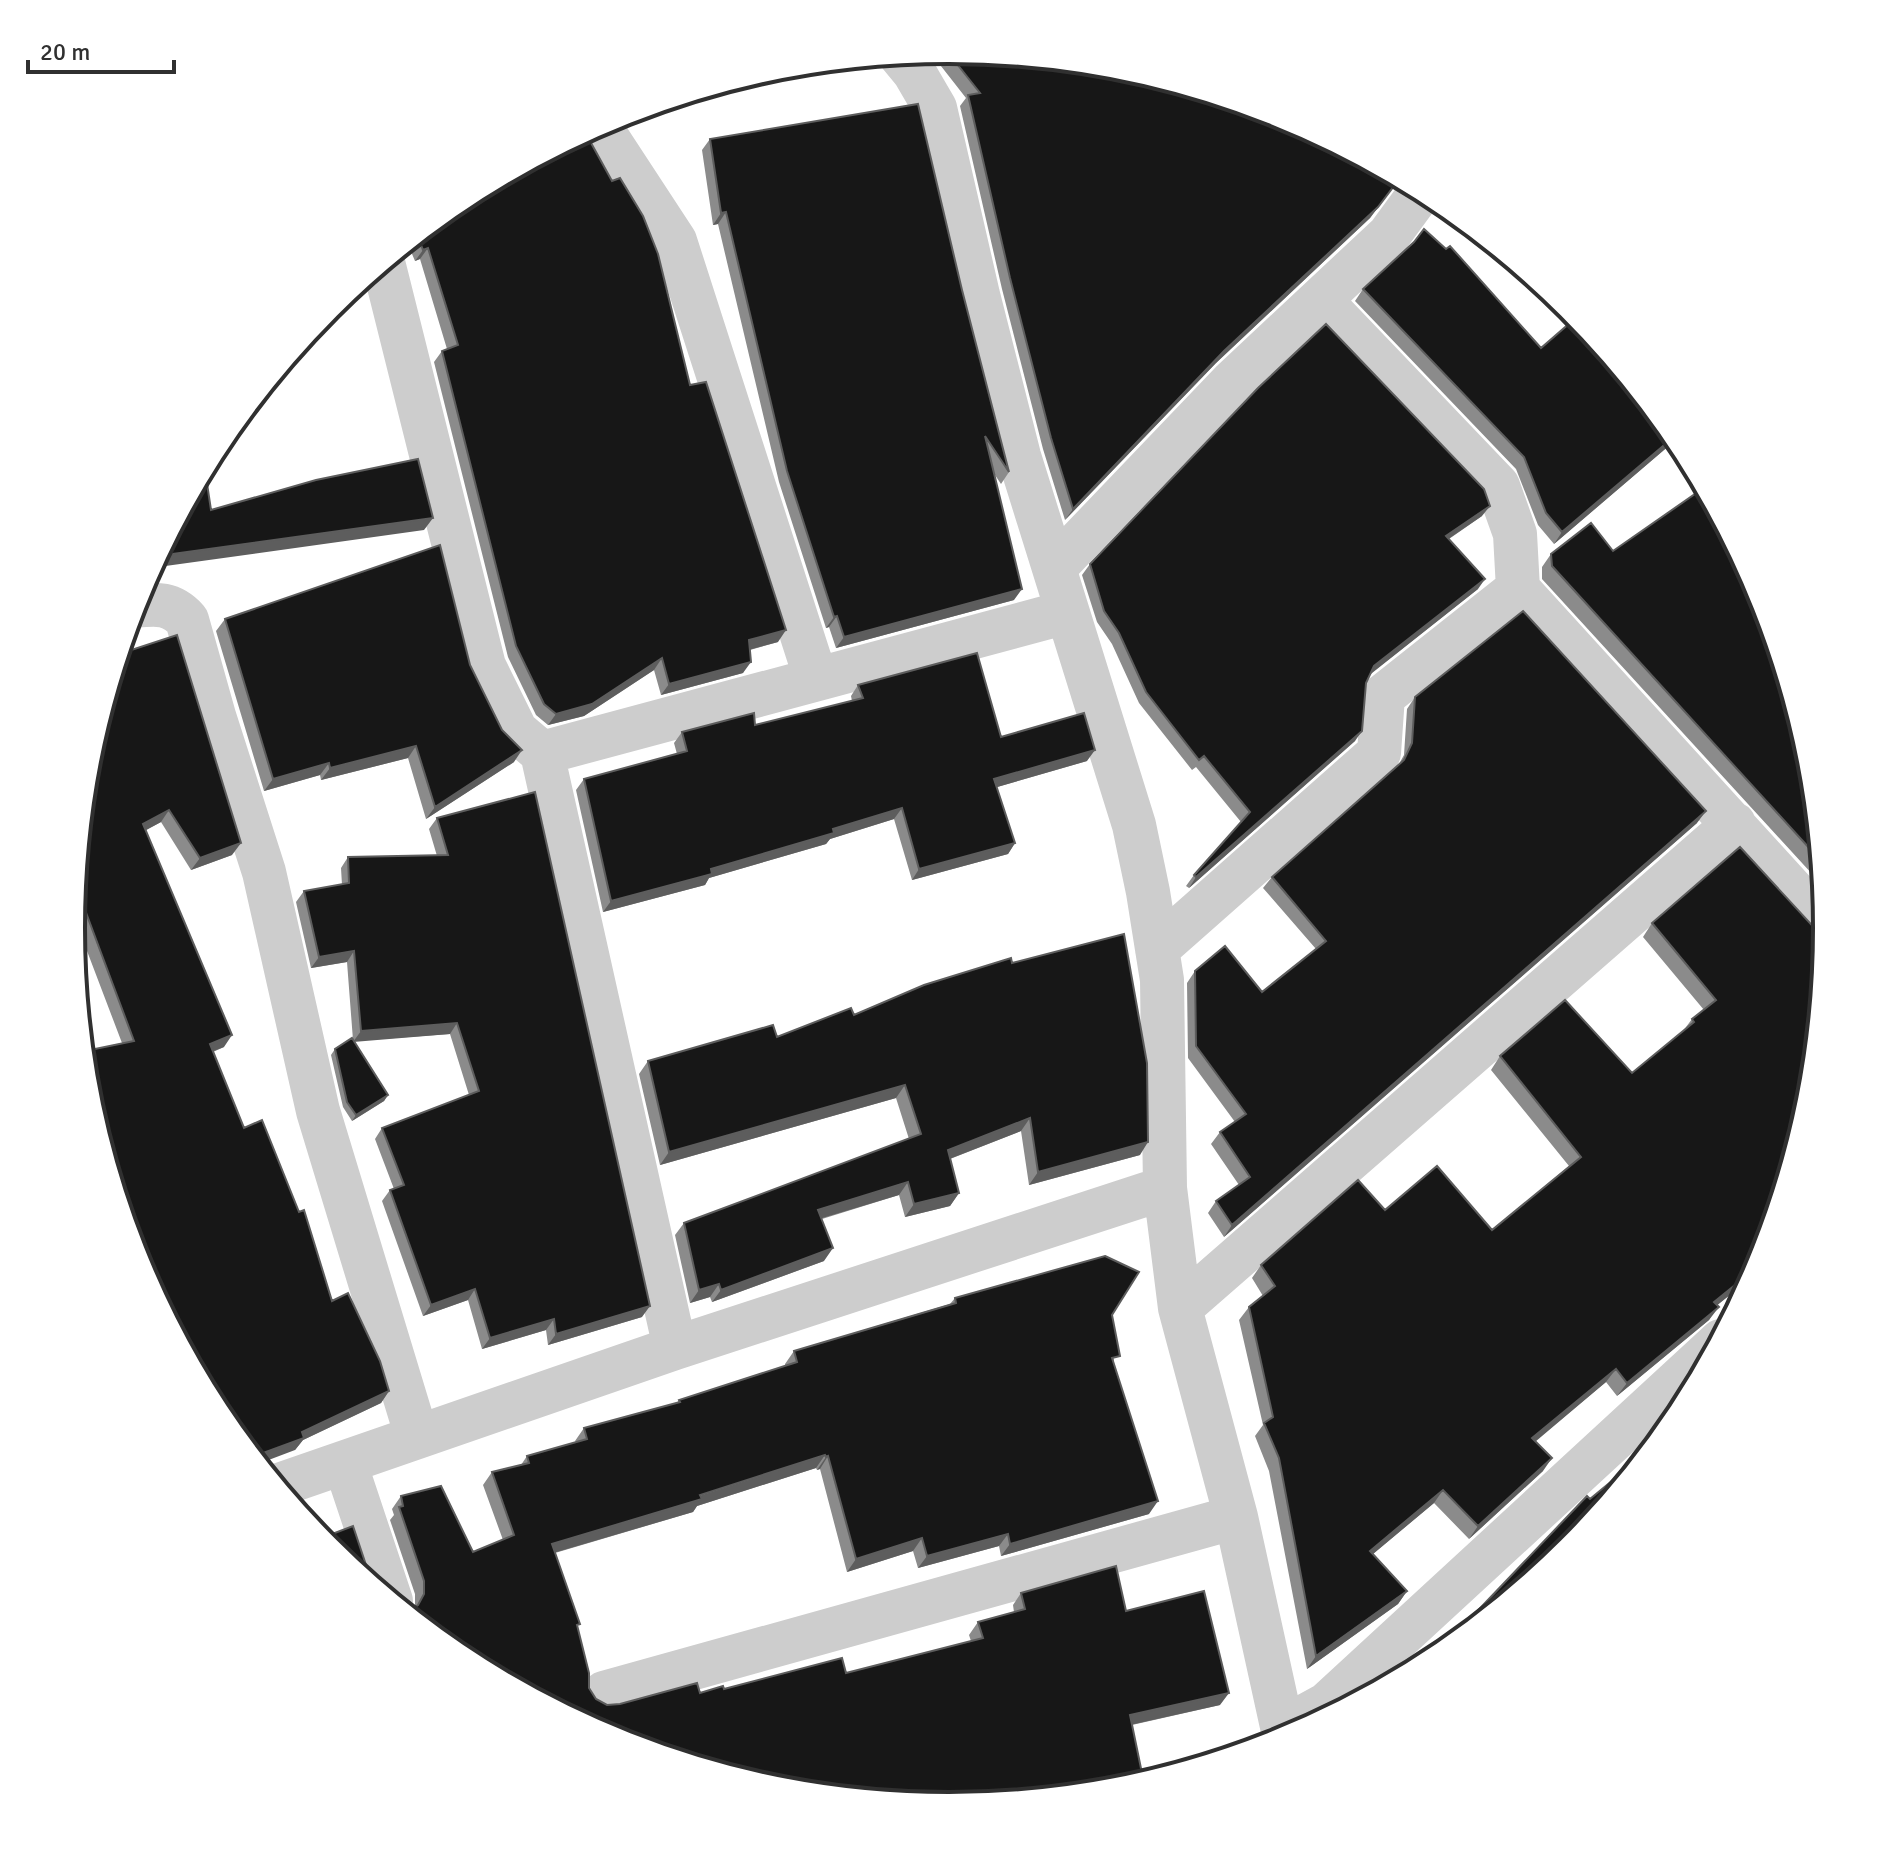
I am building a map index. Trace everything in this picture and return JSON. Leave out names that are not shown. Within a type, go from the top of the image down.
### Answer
[{"type":"street","points":[[909,65],[935,108],[978,295],[1016,441],[1134,825],[1162,980],[1165,1188],[1180,1308],[1236,1517],[1282,1726]]},
{"type":"street","points":[[606,136],[675,241],[816,679]]},
{"type":"street","points":[[1054,568],[1233,381],[1389,235],[1414,200]]},
{"type":"street","points":[[386,273],[484,666],[516,731],[542,753],[675,1348]]},
{"type":"street","points":[[1320,300],[1498,486],[1515,534],[1518,589],[1813,913]]},
{"type":"street","points":[[1157,949],[1379,753],[1383,696],[1518,589]]},
{"type":"street","points":[[149,604],[176,608],[187,620],[264,872],[318,1111],[417,1437]]},
{"type":"street","points":[[542,753],[1067,612]]},
{"type":"street","points":[[1180,1308],[1734,824]]},
{"type":"street","points":[[286,1482],[675,1348],[1165,1188]]},
{"type":"street","points":[[1318,1710],[1696,1364]]},
{"type":"street","points":[[345,1463],[385,1583]]},
{"type":"street","points":[[604,1693],[1236,1517]]},
{"type":"building","points":[[957,64],[1062,71],[1173,93],[1280,130],[1332,153],[1393,187],[1378,207],[1224,351],[1073,509],[1051,438],[1010,278],[968,95],[980,93]]},
{"type":"building","points":[[918,104],[1009,472],[985,436],[1022,589],[844,637],[837,616],[834,617],[787,471],[726,212],[721,213],[710,139]]},
{"type":"building","points":[[591,142],[612,181],[620,178],[643,216],[658,254],[690,385],[706,382],[786,630],[749,640],[751,662],[669,684],[662,658],[592,704],[556,714],[544,704],[516,646],[442,351],[458,345],[428,248],[423,250],[421,245],[469,210],[517,180]]},
{"type":"building","points":[[1424,229],[1446,249],[1450,246],[1541,348],[1568,325],[1635,402],[1665,444],[1562,532],[1546,513],[1524,457],[1363,289]]},
{"type":"building","points":[[1326,324],[1484,489],[1490,506],[1446,536],[1485,579],[1374,666],[1366,683],[1362,731],[1196,877],[1194,875],[1250,812],[1204,756],[1199,760],[1146,692],[1119,633],[1104,611],[1090,564],[1258,388]]},
{"type":"building","points":[[418,459],[433,518],[170,554],[207,486],[211,510],[316,480]]},
{"type":"building","points":[[1696,493],[1725,546],[1768,651],[1785,705],[1797,760],[1810,849],[1552,566],[1551,554],[1591,523],[1613,551]]},
{"type":"building","points":[[440,545],[470,665],[502,730],[522,750],[435,807],[416,746],[330,768],[329,763],[273,779],[225,619]]},
{"type":"building","points":[[1523,611],[1706,811],[1232,1225],[1216,1201],[1250,1177],[1220,1132],[1246,1114],[1196,1046],[1195,971],[1225,946],[1262,992],[1326,941],[1272,877],[1404,760],[1412,743],[1415,697]]},
{"type":"building","points":[[177,635],[241,843],[200,858],[169,810],[143,824],[232,1035],[210,1044],[244,1128],[262,1120],[299,1212],[304,1210],[332,1301],[348,1293],[380,1361],[389,1391],[302,1432],[304,1438],[263,1453],[201,1361],[151,1259],[114,1152],[93,1049],[134,1041],[86,912],[92,816],[114,705],[131,650]]},
{"type":"building","points":[[977,653],[1001,737],[1084,713],[1095,750],[994,779],[1015,843],[919,869],[902,808],[833,829],[834,833],[711,869],[712,874],[611,901],[584,779],[687,751],[682,732],[754,713],[755,725],[863,698],[858,685]]},
{"type":"building","points":[[535,792],[650,1306],[556,1334],[554,1319],[490,1338],[475,1289],[431,1305],[390,1190],[404,1185],[382,1128],[479,1091],[457,1023],[361,1031],[354,951],[319,957],[304,891],[349,883],[348,857],[448,855],[437,818]]},
{"type":"building","points":[[1740,847],[1814,928],[1807,1041],[1797,1097],[1785,1152],[1768,1206],[1737,1283],[1714,1302],[1719,1307],[1627,1383],[1616,1369],[1532,1438],[1552,1458],[1478,1526],[1443,1490],[1370,1551],[1407,1591],[1316,1656],[1279,1458],[1264,1423],[1273,1417],[1249,1307],[1275,1286],[1261,1265],[1358,1180],[1385,1210],[1437,1166],[1492,1230],[1581,1157],[1500,1056],[1565,1000],[1632,1073],[1694,1022],[1692,1019],[1716,1000],[1652,923]]},
{"type":"building","points":[[1124,934],[1147,1063],[1148,1142],[1038,1172],[1030,1118],[948,1150],[959,1193],[914,1204],[908,1182],[818,1210],[833,1248],[721,1290],[719,1284],[699,1290],[684,1223],[921,1134],[905,1085],[669,1152],[648,1061],[773,1025],[777,1037],[851,1008],[854,1015],[924,985],[1011,958],[1012,963]]},
{"type":"building","points":[[352,1038],[388,1095],[356,1115],[347,1102],[335,1049]]},
{"type":"building","points":[[1105,1256],[1139,1272],[1112,1315],[1120,1356],[1112,1358],[1158,1501],[1010,1544],[1008,1534],[927,1556],[922,1538],[856,1559],[828,1456],[700,1495],[702,1499],[552,1544],[580,1624],[577,1625],[589,1673],[589,1688],[596,1699],[607,1705],[697,1683],[700,1693],[723,1686],[724,1689],[842,1658],[846,1673],[983,1638],[978,1622],[1025,1609],[1021,1593],[1116,1566],[1126,1611],[1204,1591],[1229,1693],[1130,1715],[1142,1771],[1062,1786],[950,1793],[837,1786],[726,1764],[619,1727],[567,1704],[469,1647],[415,1607],[424,1594],[424,1581],[399,1507],[403,1506],[401,1496],[441,1486],[473,1552],[514,1535],[492,1472],[529,1463],[527,1456],[587,1439],[584,1428],[680,1402],[797,1362],[794,1351],[956,1303],[955,1298]]},
{"type":"building","points":[[1618,1476],[1561,1540],[1472,1617],[1587,1496],[1590,1499]]},
{"type":"building","points":[[353,1526],[366,1566],[338,1540],[332,1534]]}]
